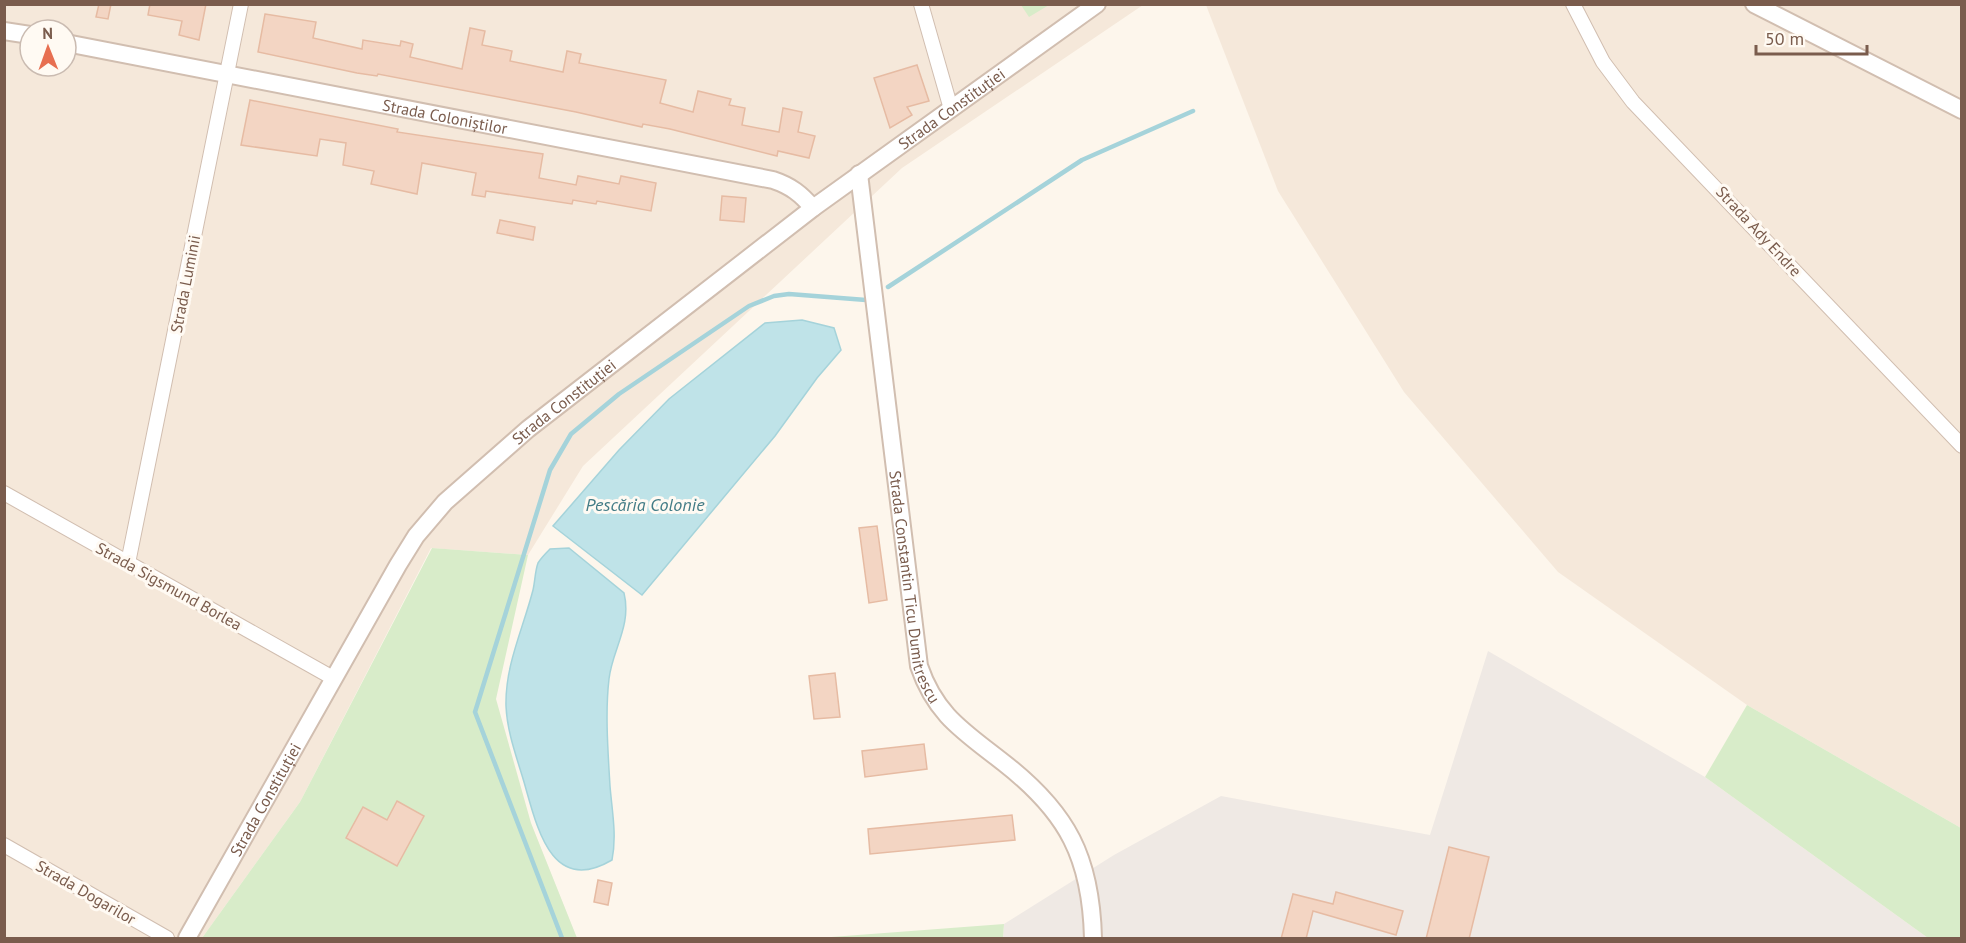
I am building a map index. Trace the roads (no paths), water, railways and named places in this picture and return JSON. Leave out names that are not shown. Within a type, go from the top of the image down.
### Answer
[{"type":"street","name":"Strada Luminii","points":[[128,563],[242,4]]},
{"type":"street","points":[[921,4],[951,109]]},
{"type":"street","name":"Strada Constituției","points":[[187,939],[398,565],[416,536],[445,502],[528,429],[813,208],[1096,4]]},
{"type":"street","name":"Strada Ady Endre","points":[[1573,4],[1602,62],[1633,102],[1962,446]]},
{"type":"street","points":[[1754,4],[1962,110]]},
{"type":"street","name":"Strada Coloniștilor","points":[[78,44],[773,180],[786,184],[800,193],[813,208]]},
{"type":"street","name":"Strada Constantin Ticu Dumitrescu","points":[[859,174],[919,666],[927,690],[951,722],[1031,785],[1054,810],[1071,836],[1085,867],[1093,939]]},
{"type":"street","name":"Strada Sigsmund Borlea","points":[[4,493],[333,678]]},
{"type":"street","name":"Strada Dogarilor","points":[[4,845],[167,939]]},
{"type":"water","name":"Pescăria Colonie","points":[[802,320],[834,328],[841,350],[817,378],[775,436],[642,595],[553,526],[619,450],[669,399],[765,323]]},
{"type":"water","points":[[569,548],[624,593],[626,605],[624,627],[611,668],[608,692],[607,732],[614,823],[612,860],[591,869],[574,869],[561,863],[541,836],[513,745],[506,706],[511,662],[533,590],[538,563],[550,549]]},
{"type":"waterway","points":[[888,287],[1082,160],[1193,111]]},
{"type":"waterway","points":[[562,938],[475,712],[550,470],[571,434],[619,394],[749,306],[774,296],[789,294],[866,300]]}]
